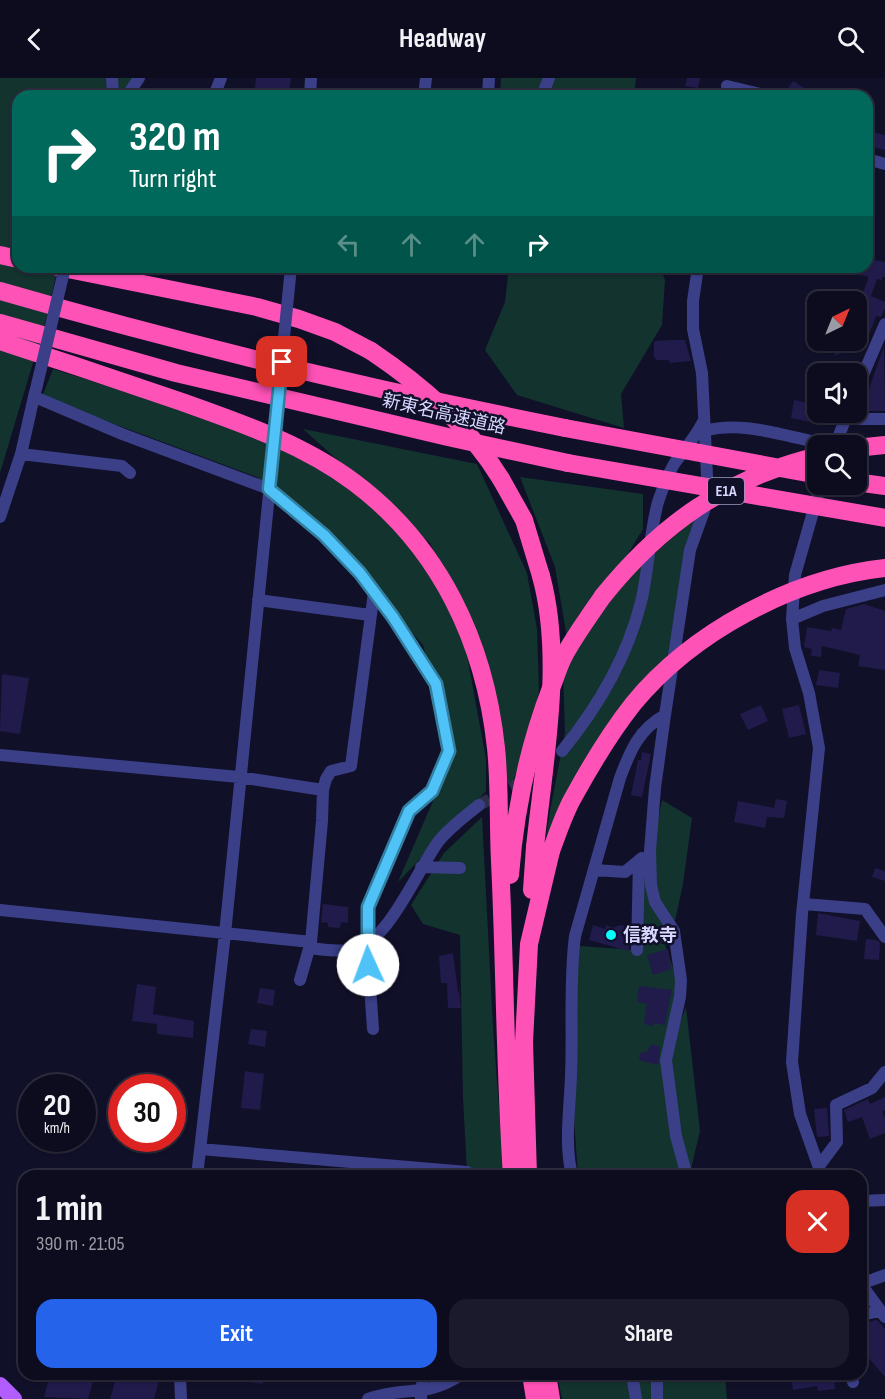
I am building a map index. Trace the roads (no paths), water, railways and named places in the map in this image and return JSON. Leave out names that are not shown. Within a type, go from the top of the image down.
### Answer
[{"type":"highway","points":[[87,273],[257,307],[326,329],[371,351],[407,375],[460,425],[490,460],[524,519],[549,612],[552,649],[543,849],[529,944],[524,1042],[528,1170]]},
{"type":"highway","name":"新東名高速道路","points":[[0,291],[155,335],[401,394],[565,428],[807,473]]},
{"type":"highway","name":"新東名高速道路","points":[[0,323],[176,373],[448,437],[568,463],[885,518]]},
{"type":"highway","points":[[0,341],[257,429],[308,455],[354,482],[407,530],[450,593],[466,624],[479,659],[489,700],[496,750],[504,949],[504,1022],[512,1170]]},
{"type":"highway","points":[[867,447],[885,445]]},
{"type":"highway","points":[[504,949],[512,846],[531,747],[564,656],[603,596],[625,569],[664,531],[719,492],[807,458]]},
{"type":"highway","points":[[867,484],[885,486]]},
{"type":"highway","points":[[543,849],[601,750],[633,704],[683,657],[733,621],[799,588],[857,571],[885,567]]},
{"type":"highway","points":[[532,1380],[535,1399]]},
{"type":"highway","points":[[548,1380],[551,1399]]},
{"type":"main road","points":[[0,1385],[14,1399]]},
{"type":"street","points":[[0,518],[21,454],[64,273]]},
{"type":"street","points":[[198,1170],[225,934],[290,273]]},
{"type":"street","points":[[685,1170],[676,1136],[666,1060],[680,997],[681,980],[674,931],[655,902],[651,885],[650,851],[656,788],[690,550],[704,512],[707,476],[702,373],[693,329],[693,301],[697,273]]},
{"type":"street","points":[[867,366],[885,324]]},
{"type":"street","points":[[35,393],[122,434],[270,484],[360,573],[393,617],[436,684],[449,751],[432,791],[409,811],[368,907],[367,944],[373,1029]]},
{"type":"street","points":[[867,419],[885,419]]},
{"type":"street","points":[[562,751],[593,710],[633,631],[659,501],[672,467],[696,435],[703,427],[721,426],[807,440]]},
{"type":"street","points":[[21,454],[122,466],[130,473]]},
{"type":"street","points":[[817,495],[804,536],[795,575],[792,619],[795,648],[809,693],[819,748],[793,1022],[792,1062],[800,1114],[820,1170]]},
{"type":"street","points":[[792,619],[823,606],[885,590]]},
{"type":"street","points":[[374,592],[351,765],[331,771],[323,790],[310,948],[352,950],[377,937],[388,924],[439,841],[479,806]]},
{"type":"street","points":[[258,600],[370,615]]},
{"type":"street","points":[[571,1170],[568,1147],[572,963],[575,936],[628,757],[652,722],[666,715]]},
{"type":"street","points":[[0,755],[239,777],[323,790]]},
{"type":"street","points":[[594,870],[626,872],[650,851]]},
{"type":"street","points":[[637,950],[639,860]]},
{"type":"street","points":[[421,867],[460,868]]},
{"type":"street","points":[[804,904],[865,909],[885,937]]},
{"type":"street","points":[[0,910],[311,942]]},
{"type":"street","points":[[300,980],[311,942]]},
{"type":"street","points":[[821,1170],[837,1142],[836,1105],[872,1088],[885,1072]]},
{"type":"street","points":[[200,1149],[444,1170]]},
{"type":"street","points":[[867,1200],[885,1200]]},
{"type":"street","points":[[867,1282],[885,1275]]},
{"type":"street","points":[[867,1293],[882,1314]]},
{"type":"street","points":[[867,1315],[882,1314]]},
{"type":"street","points":[[180,1380],[181,1399]]},
{"type":"street","points":[[424,1380],[427,1398]]},
{"type":"street","points":[[368,1399],[375,1396],[427,1398],[456,1380]]},
{"type":"street","points":[[633,1380],[636,1399]]},
{"type":"street","points":[[657,1380],[657,1399]]},
{"type":"tunnel","points":[[479,805],[525,780]]},
{"type":"place","name":"信教寺","points":[[611,935]]}]
